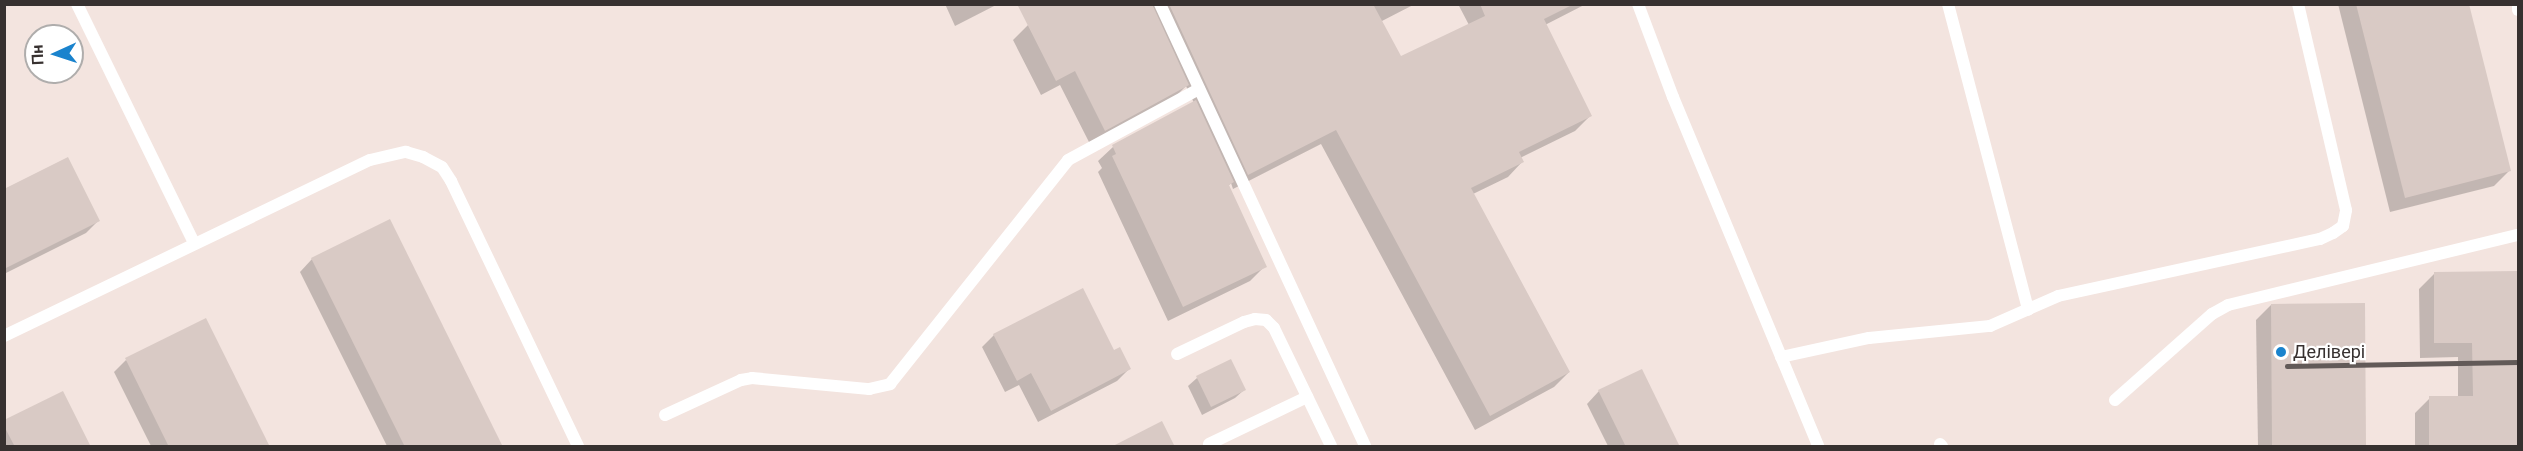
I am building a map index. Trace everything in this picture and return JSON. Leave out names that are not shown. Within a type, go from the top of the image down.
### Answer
[{"type":"lane","points":[[77,4],[194,243]]},
{"type":"lane","points":[[1160,4],[1365,447]]},
{"type":"lane","points":[[1638,4],[1673,97],[1818,447]]},
{"type":"lane","points":[[1948,4],[2028,310]]},
{"type":"lane","points":[[1781,357],[1869,338],[1990,326],[2058,296],[2320,240],[2343,225],[2346,210],[2298,4]]},
{"type":"lane","points":[[2518,4],[2518,10]]},
{"type":"lane","points":[[665,415],[741,380],[752,378],[869,389],[891,384],[1068,160],[1199,89]]},
{"type":"lane","points":[[4,336],[370,160],[406,152],[442,167],[451,182],[578,447]]},
{"type":"lane","points":[[2115,400],[2212,314],[2229,305],[2518,235]]},
{"type":"lane","points":[[1177,354],[1244,322],[1255,318],[1266,320],[1274,328],[1331,447]]},
{"type":"lane","points":[[1209,444],[1307,397]]},
{"type":"building","points":[[1017,4],[1152,4],[1189,85],[1105,131],[1075,71],[1056,81]]},
{"type":"building","points":[[1169,4],[1373,4],[1401,56],[1485,16],[1480,4],[1574,4],[1544,19],[1592,116],[1519,152],[1524,162],[1471,188],[1570,372],[1490,416],[1336,130],[1248,175]]},
{"type":"building","points":[[2356,4],[2469,4],[2511,171],[2405,198]]},
{"type":"building","points":[[1196,100],[1234,182],[1229,185],[1267,267],[1183,307],[1112,156],[1116,154],[1112,145]]},
{"type":"building","points":[[68,157],[100,221],[4,269],[4,189]]},
{"type":"building","points":[[390,219],[503,447],[405,447],[311,258]]},
{"type":"building","points":[[2518,271],[2518,447],[2429,447],[2429,396],[2473,396],[2472,343],[2434,343],[2434,272]]},
{"type":"building","points":[[1083,288],[1114,350],[1120,347],[1131,369],[1051,411],[1031,373],[1017,381],[993,334]]},
{"type":"building","points":[[2365,303],[2366,447],[2272,447],[2271,304]]},
{"type":"building","points":[[206,318],[270,447],[169,447],[125,358]]},
{"type":"building","points":[[1231,359],[1246,390],[1211,407],[1196,376]]},
{"type":"building","points":[[1642,369],[1680,447],[1626,447],[1598,390]]},
{"type":"building","points":[[63,391],[91,447],[15,447],[4,426],[4,420]]},
{"type":"building","points":[[1162,421],[1175,447],[1111,447]]},
{"type":"railway","points":[[2287,366],[2518,362]]},
{"type":"place","name":"Делівері","points":[[2281,352]]}]
